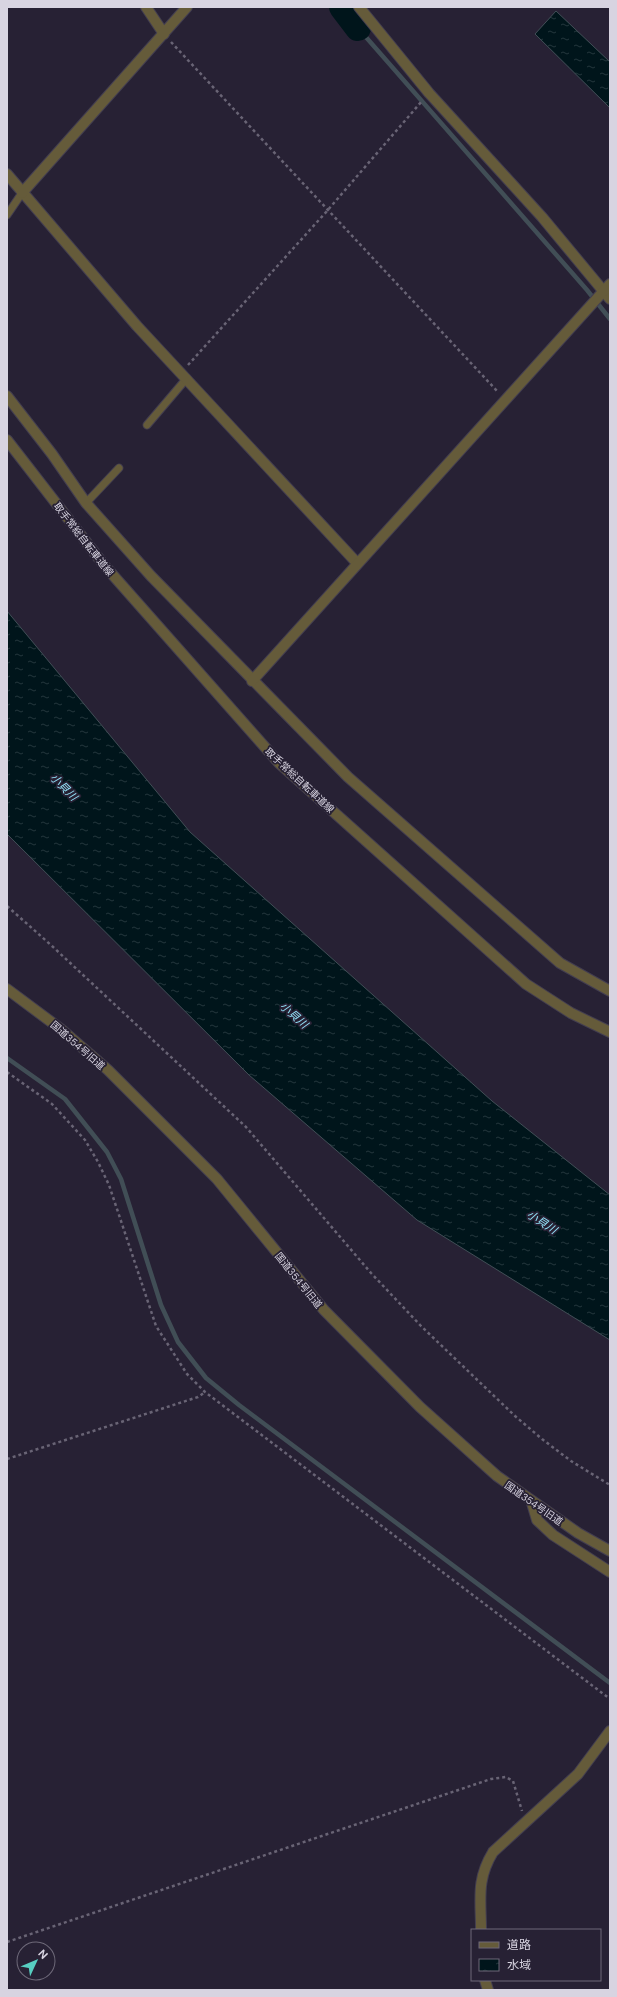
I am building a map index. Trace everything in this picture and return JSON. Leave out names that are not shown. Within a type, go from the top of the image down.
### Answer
[{"type":"street","points":[[146,7],[164,34]]},
{"type":"street","points":[[22,193],[187,7]]},
{"type":"street","points":[[252,681],[504,399],[608,291],[429,93],[359,7]]},
{"type":"street","points":[[7,174],[132,320],[357,563]]},
{"type":"street","points":[[7,396],[52,454],[86,503],[151,576],[252,681],[348,777],[560,963],[610,991]]},
{"type":"street","name":"取手常総自転車道線","points":[[7,440],[104,565],[279,763],[526,984],[571,1013],[610,1032]]},
{"type":"street","name":"国道354号旧道","points":[[7,989],[62,1030],[108,1070],[217,1179],[324,1310],[368,1357],[420,1407],[497,1476],[532,1503],[578,1534],[610,1552]]},
{"type":"street","points":[[532,1503],[536,1520],[553,1535],[610,1572]]},
{"type":"street","points":[[481,1929],[480,1883],[484,1866],[493,1852],[578,1774],[610,1731]]},
{"type":"lane","points":[[7,215],[22,193]]},
{"type":"lane","points":[[147,425],[184,375]]},
{"type":"lane","points":[[86,503],[119,468]]},
{"type":"path","points":[[164,34],[504,399]]},
{"type":"path","points":[[184,375],[429,93]]},
{"type":"path","points":[[7,906],[246,1127],[371,1273],[421,1326],[542,1439],[572,1461],[610,1485]]},
{"type":"path","points":[[7,1072],[52,1104],[85,1140],[109,1185],[156,1326],[187,1374],[205,1392],[610,1699]]},
{"type":"path","points":[[7,1459],[198,1397],[205,1392]]},
{"type":"path","points":[[7,1942],[491,1779],[506,1777],[513,1781],[527,1821]]},
{"type":"water","points":[[556,11],[610,62],[610,108],[535,34]]},
{"type":"water","name":"小貝川","points":[[7,611],[190,832],[492,1101],[610,1195],[610,1340],[417,1220],[249,1075],[7,834]]},
{"type":"waterway","points":[[342,7],[358,28]]},
{"type":"waterway","points":[[358,28],[587,290],[610,319]]},
{"type":"waterway","points":[[7,1058],[65,1099],[107,1152],[121,1179],[161,1305],[178,1342],[206,1378],[239,1405],[610,1683]]}]
